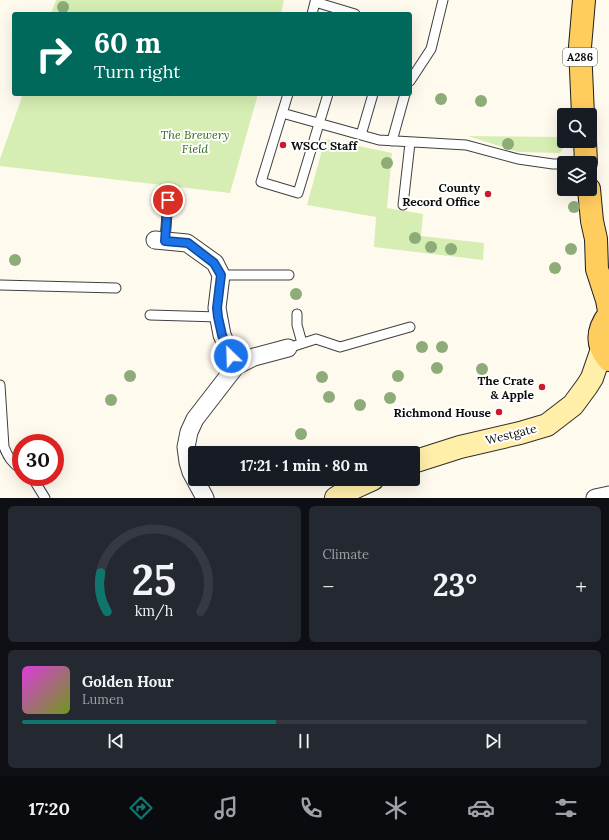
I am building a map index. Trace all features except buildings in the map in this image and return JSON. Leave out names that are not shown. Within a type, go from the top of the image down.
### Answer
[{"type":"main road","name":"A286","points":[[583,108],[580,47],[584,0]]},
{"type":"main road","points":[[590,196],[592,221],[596,239],[597,269],[607,300],[609,313],[600,330],[600,340],[605,355]]},
{"type":"main road","points":[[596,239],[609,256]]},
{"type":"street","points":[[160,240],[188,243],[214,263],[221,275],[217,308],[218,317],[222,335],[236,366]]},
{"type":"street","points":[[205,498],[191,472],[186,447],[188,432],[195,419],[236,366],[254,357],[295,345]]},
{"type":"street","name":"Westgate","points":[[420,460],[460,446],[520,433],[547,425],[573,405],[600,375],[605,355]]},
{"type":"street","points":[[336,498],[358,486]]},
{"type":"street","points":[[596,498],[609,495]]},
{"type":"lane","points":[[412,78],[432,49],[443,0]]},
{"type":"lane","points":[[312,12],[315,2],[347,12]]},
{"type":"lane","points":[[287,96],[262,182],[298,193],[327,96]]},
{"type":"lane","points":[[361,135],[372,96]]},
{"type":"lane","points":[[392,141],[404,96]]},
{"type":"lane","points":[[282,113],[379,140],[466,145],[518,159],[557,164]]},
{"type":"lane","points":[[403,205],[410,142]]},
{"type":"lane","points":[[160,240],[168,200]]},
{"type":"lane","points":[[221,275],[289,275]]},
{"type":"lane","points":[[0,285],[116,288]]},
{"type":"lane","points":[[297,314],[295,345],[316,339],[340,347],[410,327]]},
{"type":"lane","points":[[150,315],[218,317]]},
{"type":"lane","points":[[0,385],[4,447],[12,462]]},
{"type":"lane","points":[[37,486],[44,498]]},
{"type":"green space","points":[[56,0],[284,0],[281,12],[52,12]]},
{"type":"green space","name":"The Brewery Field","points":[[22,96],[257,96],[230,193],[0,166],[0,159]]},
{"type":"green space","points":[[468,136],[557,137],[557,148],[563,148],[560,153],[518,152]]},
{"type":"green space","points":[[325,139],[392,153],[387,208],[423,214],[421,236],[484,243],[483,260],[374,247],[376,217],[307,205]]},
{"type":"place","name":"WSCC Staff","points":[[283,145]]},
{"type":"place","name":"County Record Office","points":[[488,194]]},
{"type":"place","name":"The Crate & Apple","points":[[542,387]]},
{"type":"place","name":"Richmond House","points":[[499,412]]},
{"type":"route","points":[[168,200],[165,241],[188,243],[214,263],[221,275],[217,308],[222,335],[231,356]]}]
